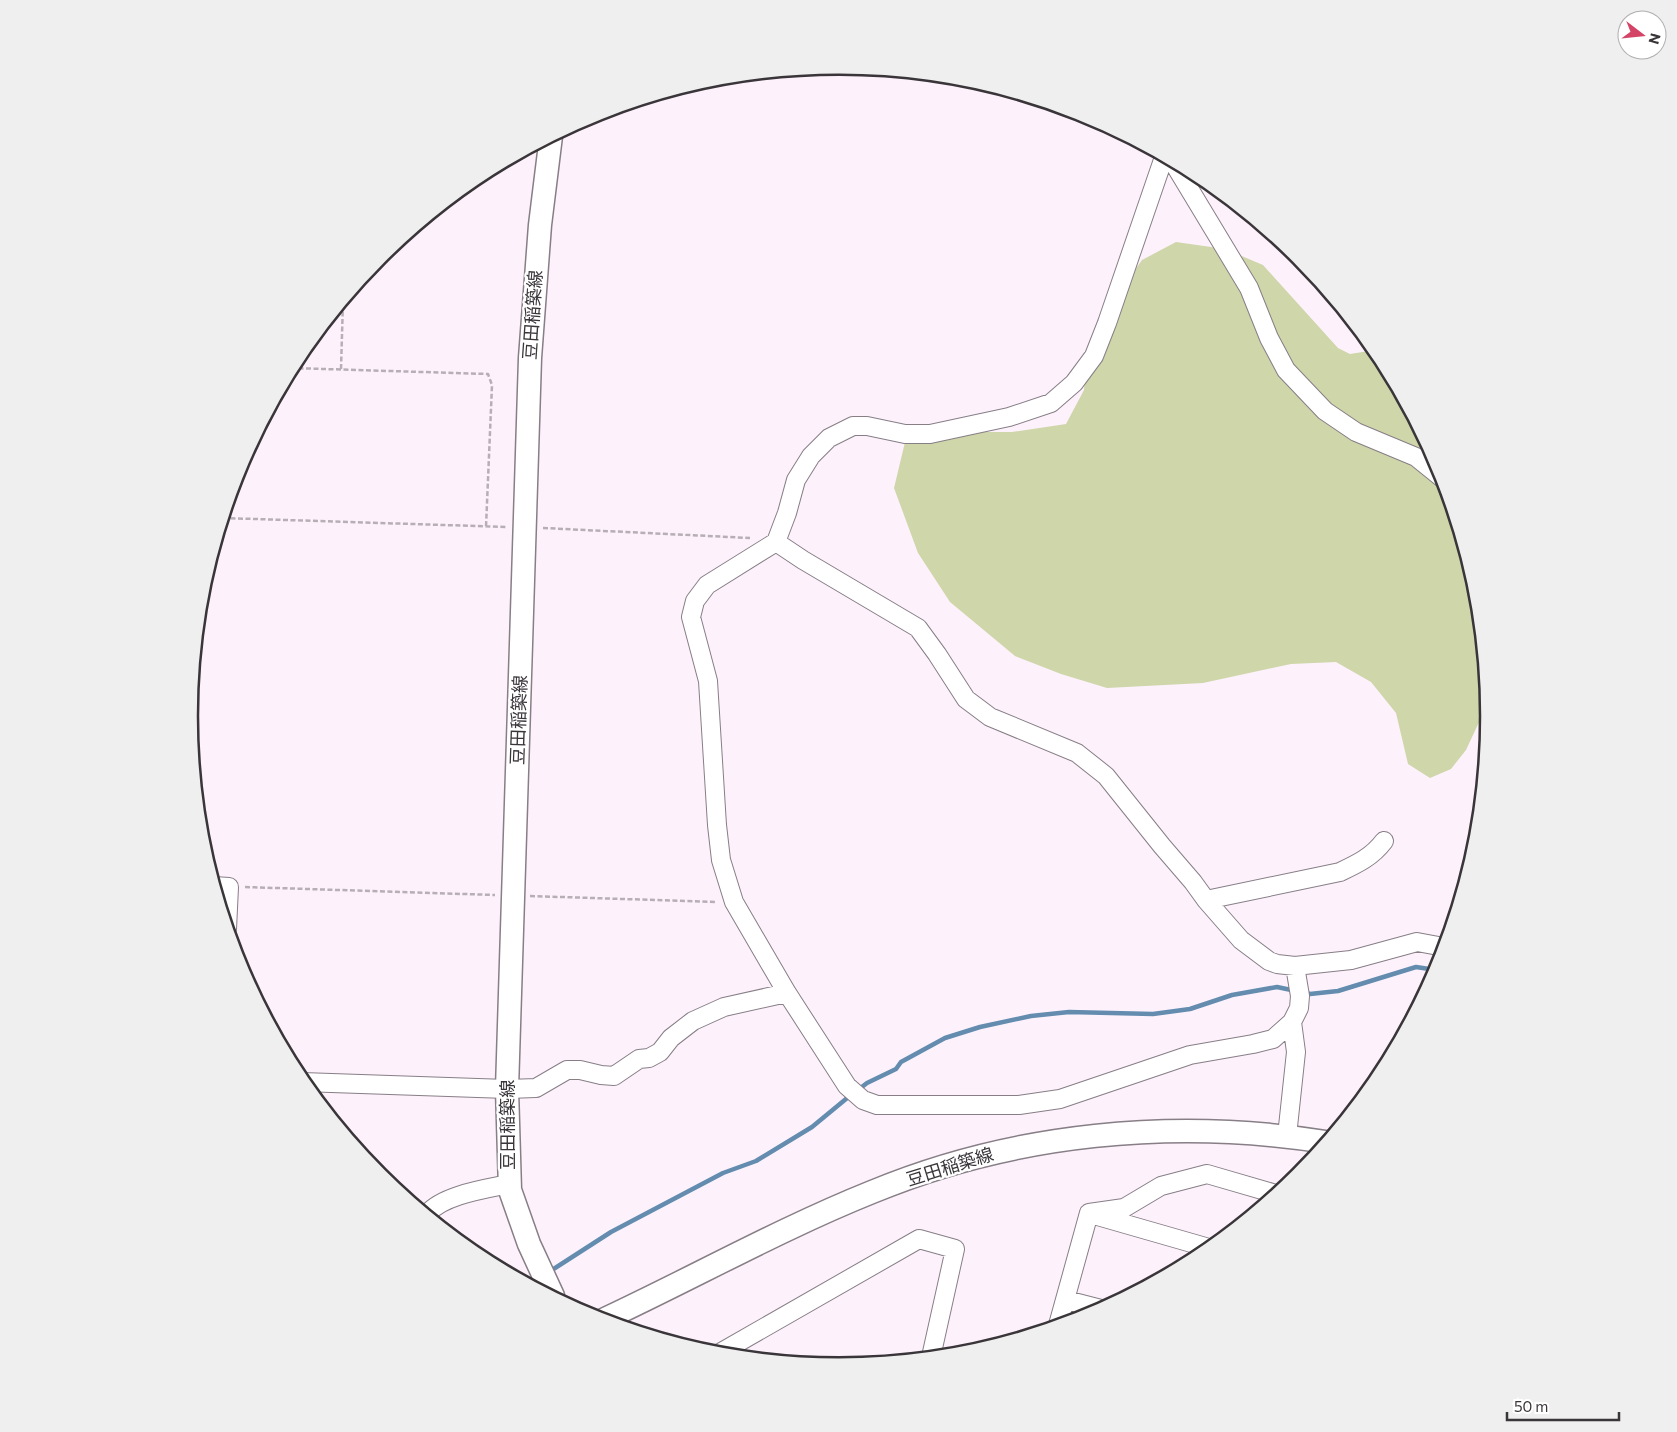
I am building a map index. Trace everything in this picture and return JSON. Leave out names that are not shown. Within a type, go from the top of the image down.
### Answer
[{"type":"main road","name":"豆田稲築線","points":[[549,1288],[528,1244],[510,1187],[507,1089],[530,358],[540,225],[550,144]]},
{"type":"main road","name":"豆田稲築線","points":[[613,1316],[779,1234],[864,1195],[963,1160],[1027,1145],[1137,1132],[1225,1132],[1287,1136],[1318,1141]]},
{"type":"street","points":[[1162,163],[1094,356],[1074,382],[1051,403],[1009,417],[930,434],[905,434],[867,426],[853,426],[829,438],[811,456],[796,480],[787,513],[776,542],[707,585],[695,601],[691,617],[708,681],[721,860],[734,902],[787,993],[847,1086],[863,1100],[878,1105],[1019,1104],[1060,1099],[1190,1055],[1273,1039],[1292,1022],[1298,1008],[1300,996],[1295,966]]},
{"type":"street","points":[[1180,174],[1249,288],[1269,338],[1286,370],[1325,411],[1356,432],[1416,457],[1430,468]]},
{"type":"street","points":[[776,542],[918,628],[966,699],[990,717],[1077,753],[1106,776],[1206,900],[1241,940],[1256,952],[1277,964],[1295,966],[1350,960],[1417,942],[1436,946]]},
{"type":"street","points":[[1206,900],[1340,872],[1359,864],[1376,852],[1384,841]]},
{"type":"street","points":[[313,1082],[507,1089],[536,1088],[567,1070],[580,1070],[614,1076],[639,1059],[649,1058],[660,1052],[671,1038],[693,1021],[724,1007],[787,993]]},
{"type":"street","points":[[1287,1136],[1296,1052],[1292,1022]]},
{"type":"street","points":[[1089,1213],[1124,1208],[1161,1186],[1207,1174],[1268,1192]]},
{"type":"street","points":[[430,1210],[448,1200],[482,1189],[510,1187]]},
{"type":"street","points":[[1089,1213],[1200,1245]]},
{"type":"street","points":[[1061,1317],[1089,1213]]},
{"type":"street","points":[[729,1348],[919,1239],[955,1249],[932,1350]]},
{"type":"street","points":[[1066,1300],[1089,1306]]},
{"type":"path","points":[[341,369],[343,310]]},
{"type":"path","points":[[301,368],[488,374],[492,385],[486,527]]},
{"type":"path","points":[[229,518],[524,528],[744,538],[776,542]]},
{"type":"path","points":[[222,886],[734,902]]},
{"type":"green space","points":[[1176,242],[1225,249],[1263,265],[1338,348],[1350,354],[1365,352],[1394,396],[1431,471],[1445,510],[1458,550],[1474,632],[1480,720],[1466,750],[1451,769],[1430,778],[1408,764],[1396,713],[1371,682],[1336,662],[1291,664],[1203,683],[1107,688],[1061,674],[1015,656],[950,602],[918,553],[894,488],[906,438],[965,432],[1012,432],[1066,424],[1084,390],[1087,352],[1114,299],[1142,260]]},
{"type":"waterway","points":[[1303,992],[1310,994],[1338,991],[1416,967],[1427,969]]},
{"type":"waterway","points":[[858,1090],[867,1083],[896,1069],[901,1062],[945,1038],[980,1027],[1031,1016],[1069,1012],[1153,1014],[1190,1009],[1232,995],[1277,987],[1296,991]]},
{"type":"waterway","points":[[549,1272],[611,1232],[723,1173],[756,1161],[812,1127],[852,1094]]}]
